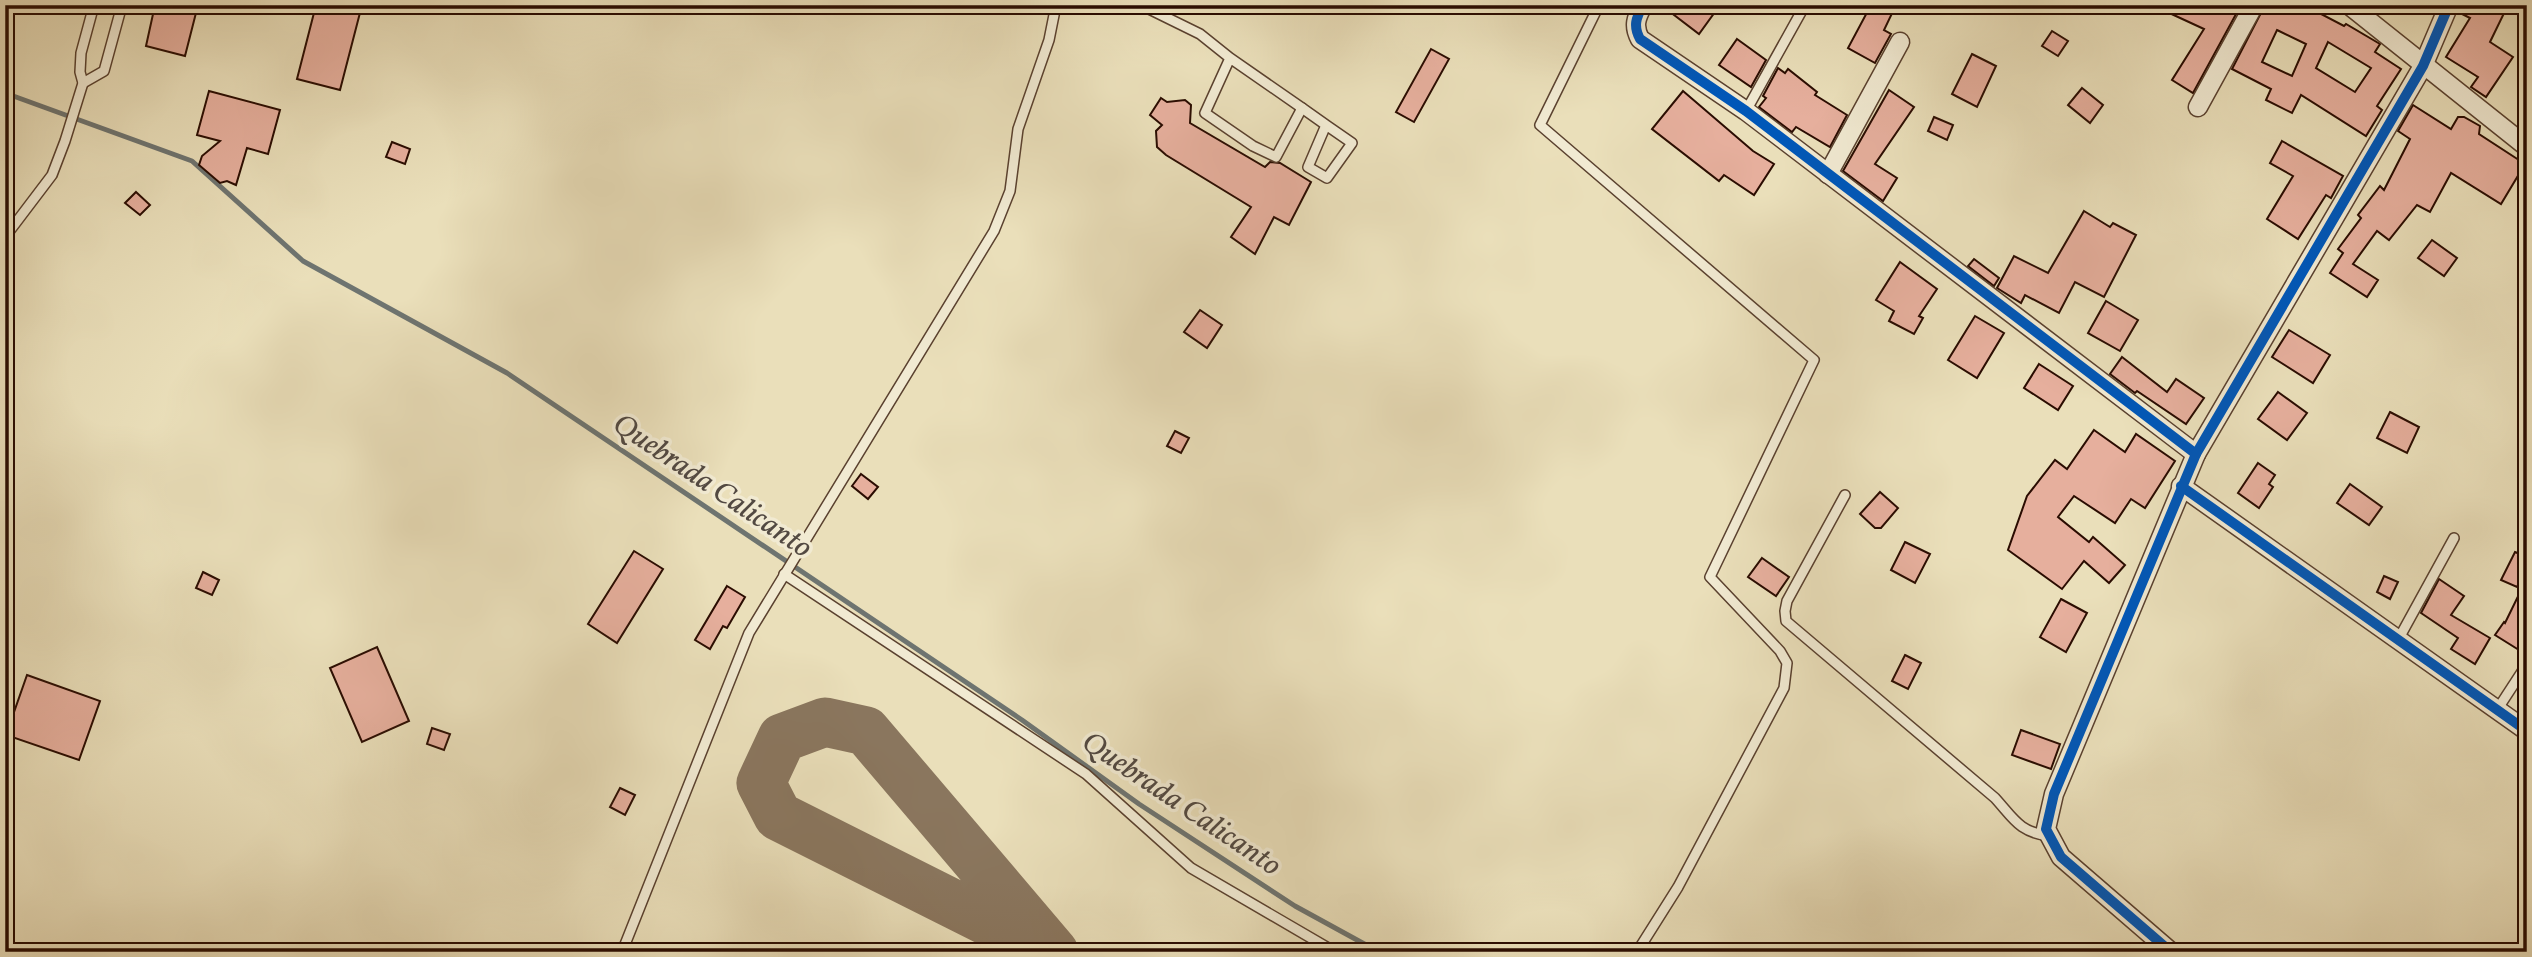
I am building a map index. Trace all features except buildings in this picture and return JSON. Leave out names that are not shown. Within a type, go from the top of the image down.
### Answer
[{"type":"street","points":[[1643,5],[1634,29],[1640,39],[1746,111],[2196,454]]},
{"type":"street","points":[[2198,107],[2254,5]]},
{"type":"street","points":[[2349,5],[2527,147]]},
{"type":"street","points":[[2171,952],[2060,857],[2046,829],[2054,794],[2196,454],[2423,66],[2449,5]]},
{"type":"street","points":[[1828,174],[1900,42]]},
{"type":"street","points":[[2181,486],[2527,731]]},
{"type":"lane","points":[[5,237],[52,174],[83,83],[80,72],[81,53],[94,5]]},
{"type":"lane","points":[[83,83],[104,71],[122,5]]},
{"type":"lane","points":[[622,952],[749,633],[994,231],[1010,191],[1018,129],[1049,40],[1056,5]]},
{"type":"lane","points":[[1141,5],[1200,34],[1352,143],[1327,178],[1308,167],[1326,125]]},
{"type":"lane","points":[[1599,5],[1540,125],[1814,360],[1710,577],[1780,651],[1787,663],[1784,688],[1678,887],[1637,952]]},
{"type":"lane","points":[[1746,111],[1805,5]]},
{"type":"lane","points":[[1230,58],[1205,113],[1253,146],[1276,158],[1302,108]]},
{"type":"lane","points":[[1845,495],[1787,601],[1786,621],[1995,798],[2023,829],[2031,834],[2050,837]]},
{"type":"lane","points":[[2398,640],[2454,538]]},
{"type":"lane","points":[[784,573],[1086,774],[1191,868],[1335,952]]},
{"type":"lane","points":[[2497,710],[2527,664]]},
{"type":"waterway","name":"Quebrada Calicanto","points":[[5,93],[192,161],[303,261],[507,373],[1022,720],[1139,804],[1295,906],[1379,952]]},
{"type":"taxiway","points":[[1049,952],[778,816],[761,783],[782,738],[825,722],[866,731],[1054,952]]},
{"type":"cycle path","points":[[1643,5],[1636,22],[1640,39],[1746,111],[2196,454]]},
{"type":"cycle path","points":[[2171,952],[2061,857],[2046,829],[2054,794],[2196,454],[2423,66],[2449,5]]},
{"type":"cycle path","points":[[2181,486],[2527,731]]}]
